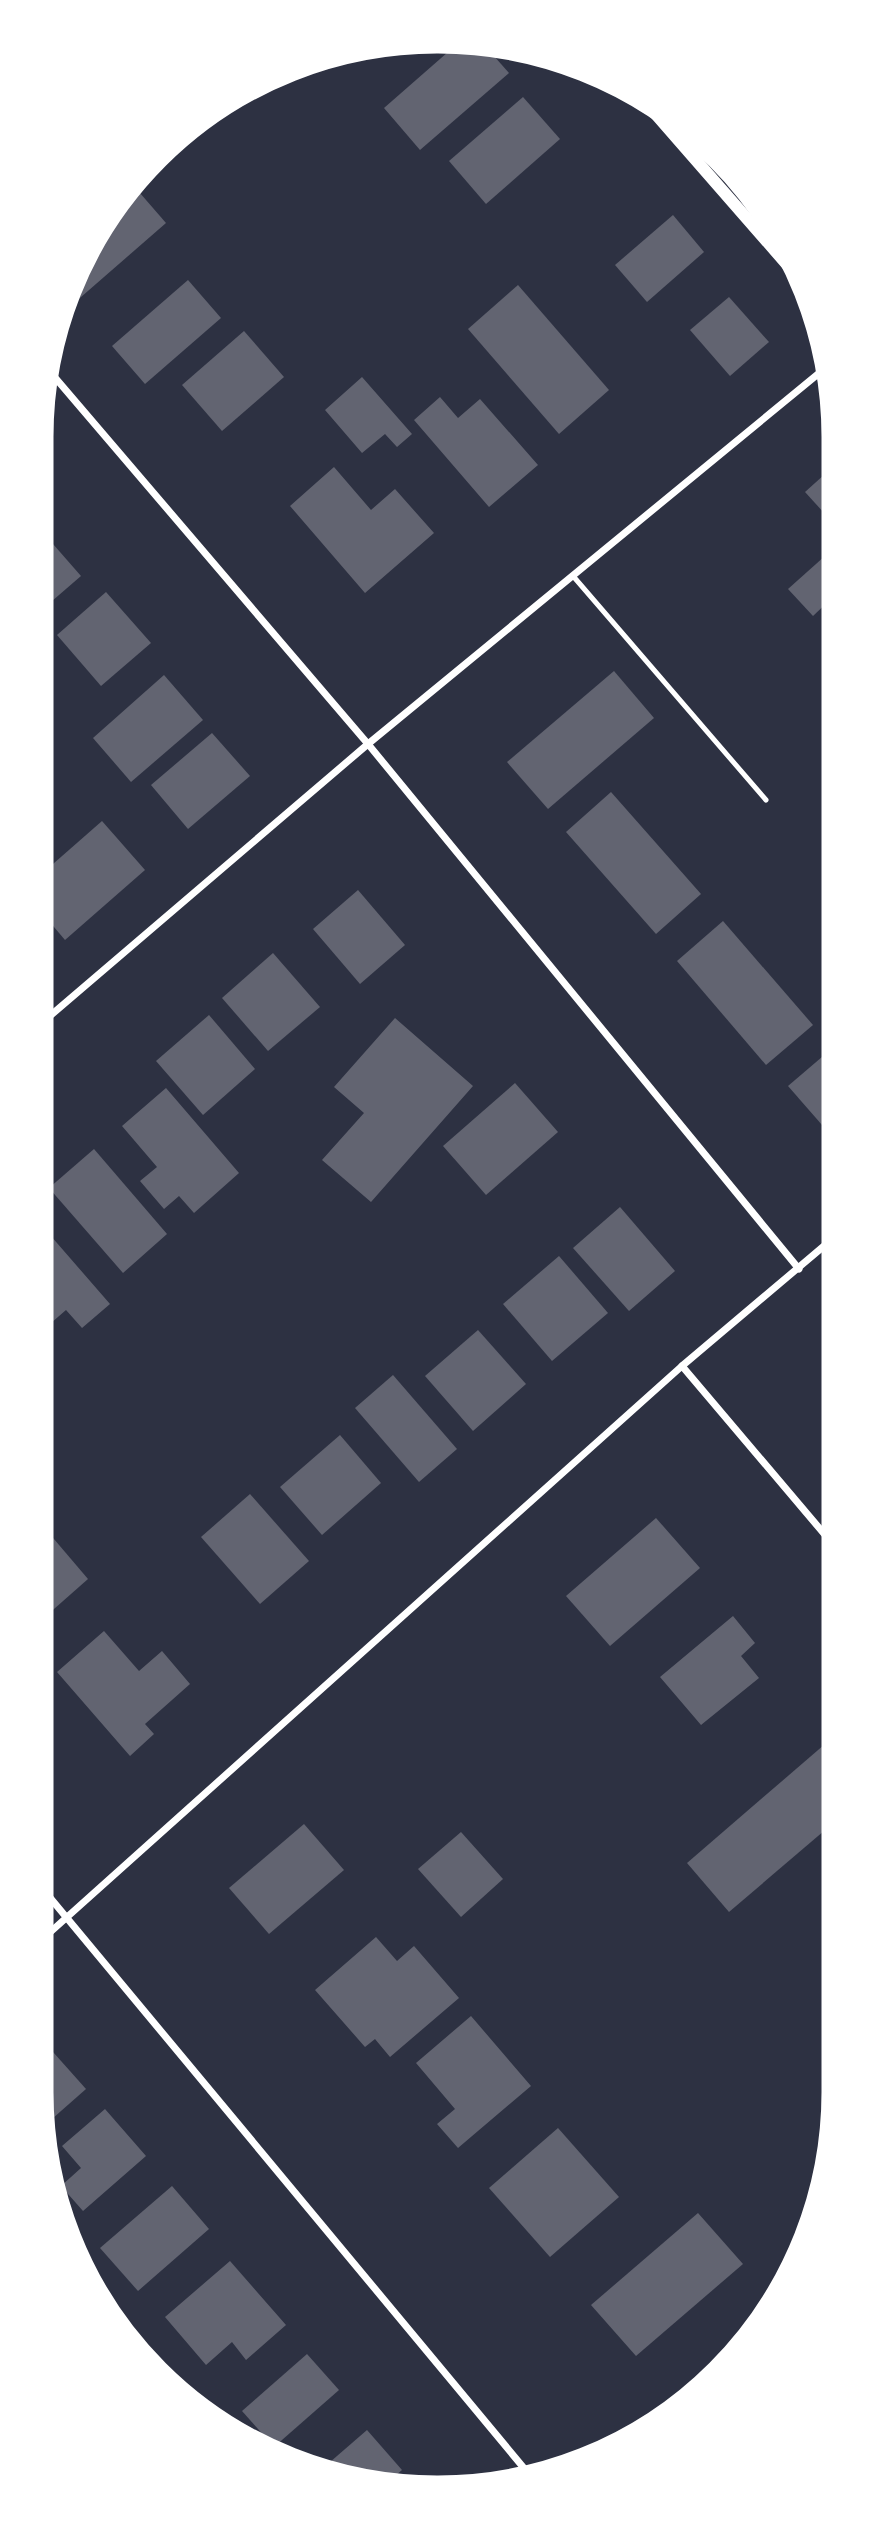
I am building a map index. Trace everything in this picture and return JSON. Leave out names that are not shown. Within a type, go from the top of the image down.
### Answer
[{"type":"street","points":[[660,119],[782,259]]},
{"type":"street","points":[[49,1017],[368,744],[821,372]]},
{"type":"street","points":[[54,376],[368,744],[799,1269]]},
{"type":"street","points":[[49,1934],[682,1366],[826,1244]]},
{"type":"street","points":[[682,1366],[826,1536]]},
{"type":"street","points":[[49,1896],[526,2470]]},
{"type":"lane","points":[[573,576],[766,800]]},
{"type":"building","points":[[451,50],[491,52],[509,73],[420,150],[384,108]]},
{"type":"building","points":[[523,97],[560,139],[486,204],[449,161]]},
{"type":"building","points":[[138,190],[166,223],[74,304],[101,243]]},
{"type":"building","points":[[673,215],[704,252],[647,302],[615,265]]},
{"type":"building","points":[[188,280],[221,318],[145,384],[112,346]]},
{"type":"building","points":[[518,285],[609,390],[559,434],[468,329]]},
{"type":"building","points":[[729,297],[769,342],[730,376],[690,330]]},
{"type":"building","points":[[244,331],[284,377],[222,431],[182,385]]},
{"type":"building","points":[[362,377],[412,434],[397,447],[385,434],[362,453],[325,410]]},
{"type":"building","points":[[440,397],[458,418],[480,399],[538,465],[489,507],[414,420]]},
{"type":"building","points":[[334,467],[371,510],[395,489],[434,533],[365,593],[290,506]]},
{"type":"building","points":[[826,473],[826,515],[805,492]]},
{"type":"building","points":[[49,539],[81,576],[49,604]]},
{"type":"building","points":[[826,555],[826,604],[813,616],[788,589]]},
{"type":"building","points":[[106,592],[151,643],[101,686],[57,635]]},
{"type":"building","points":[[614,671],[654,718],[548,809],[507,762]]},
{"type":"building","points":[[164,675],[203,720],[131,782],[93,738]]},
{"type":"building","points":[[212,733],[250,776],[188,829],[151,785]]},
{"type":"building","points":[[611,792],[701,894],[656,934],[566,832]]},
{"type":"building","points":[[102,821],[145,870],[65,940],[49,921],[49,867]]},
{"type":"building","points":[[358,890],[405,945],[360,984],[313,929]]},
{"type":"building","points":[[723,921],[813,1025],[766,1065],[677,961]]},
{"type":"building","points":[[273,953],[320,1007],[268,1051],[222,998]]},
{"type":"building","points":[[209,1015],[255,1069],[203,1115],[156,1061]]},
{"type":"building","points":[[395,1018],[473,1086],[371,1202],[322,1160],[364,1113],[334,1087]]},
{"type":"building","points":[[826,1054],[826,1130],[788,1086]]},
{"type":"building","points":[[515,1083],[558,1132],[486,1195],[443,1146]]},
{"type":"building","points":[[166,1088],[239,1173],[194,1213],[179,1196],[164,1209],[140,1181],[157,1167],[122,1126]]},
{"type":"building","points":[[94,1149],[167,1234],[123,1273],[49,1188]]},
{"type":"building","points":[[620,1207],[675,1271],[629,1311],[573,1248]]},
{"type":"building","points":[[49,1234],[110,1304],[82,1328],[66,1310],[49,1325]]},
{"type":"building","points":[[559,1256],[608,1313],[552,1361],[503,1304]]},
{"type":"building","points":[[478,1330],[526,1384],[473,1431],[425,1376]]},
{"type":"building","points":[[393,1375],[457,1449],[419,1482],[355,1408]]},
{"type":"building","points":[[340,1435],[381,1483],[322,1535],[280,1487]]},
{"type":"building","points":[[250,1494],[309,1561],[260,1604],[201,1537]]},
{"type":"building","points":[[656,1518],[700,1568],[610,1646],[566,1596]]},
{"type":"building","points":[[49,1533],[88,1579],[49,1613]]},
{"type":"building","points":[[733,1616],[755,1643],[741,1656],[759,1678],[701,1725],[660,1677]]},
{"type":"building","points":[[104,1631],[139,1671],[162,1651],[190,1684],[145,1724],[154,1734],[130,1756],[57,1672]]},
{"type":"building","points":[[826,1743],[826,1829],[729,1912],[687,1863]]},
{"type":"building","points":[[304,1824],[344,1870],[269,1934],[229,1888]]},
{"type":"building","points":[[461,1832],[503,1879],[461,1917],[418,1869]]},
{"type":"building","points":[[376,1937],[397,1961],[414,1946],[459,1998],[390,2057],[375,2039],[365,2047],[315,1990]]},
{"type":"building","points":[[471,2016],[531,2086],[458,2148],[437,2124],[455,2109],[416,2063]]},
{"type":"building","points":[[49,2047],[86,2089],[50,2120]]},
{"type":"building","points":[[105,2109],[146,2156],[83,2211],[61,2186],[81,2168],[62,2146]]},
{"type":"building","points":[[558,2128],[619,2197],[550,2257],[489,2188]]},
{"type":"building","points":[[172,2186],[209,2229],[138,2291],[100,2248]]},
{"type":"building","points":[[698,2213],[743,2264],[636,2356],[591,2305]]},
{"type":"building","points":[[230,2261],[286,2325],[246,2360],[232,2342],[206,2365],[165,2317]]},
{"type":"building","points":[[307,2354],[339,2390],[277,2445],[269,2441],[242,2411]]},
{"type":"building","points":[[717,2361],[694,2384],[672,2400]]},
{"type":"building","points":[[367,2430],[402,2470],[393,2478],[387,2477],[328,2464]]}]
